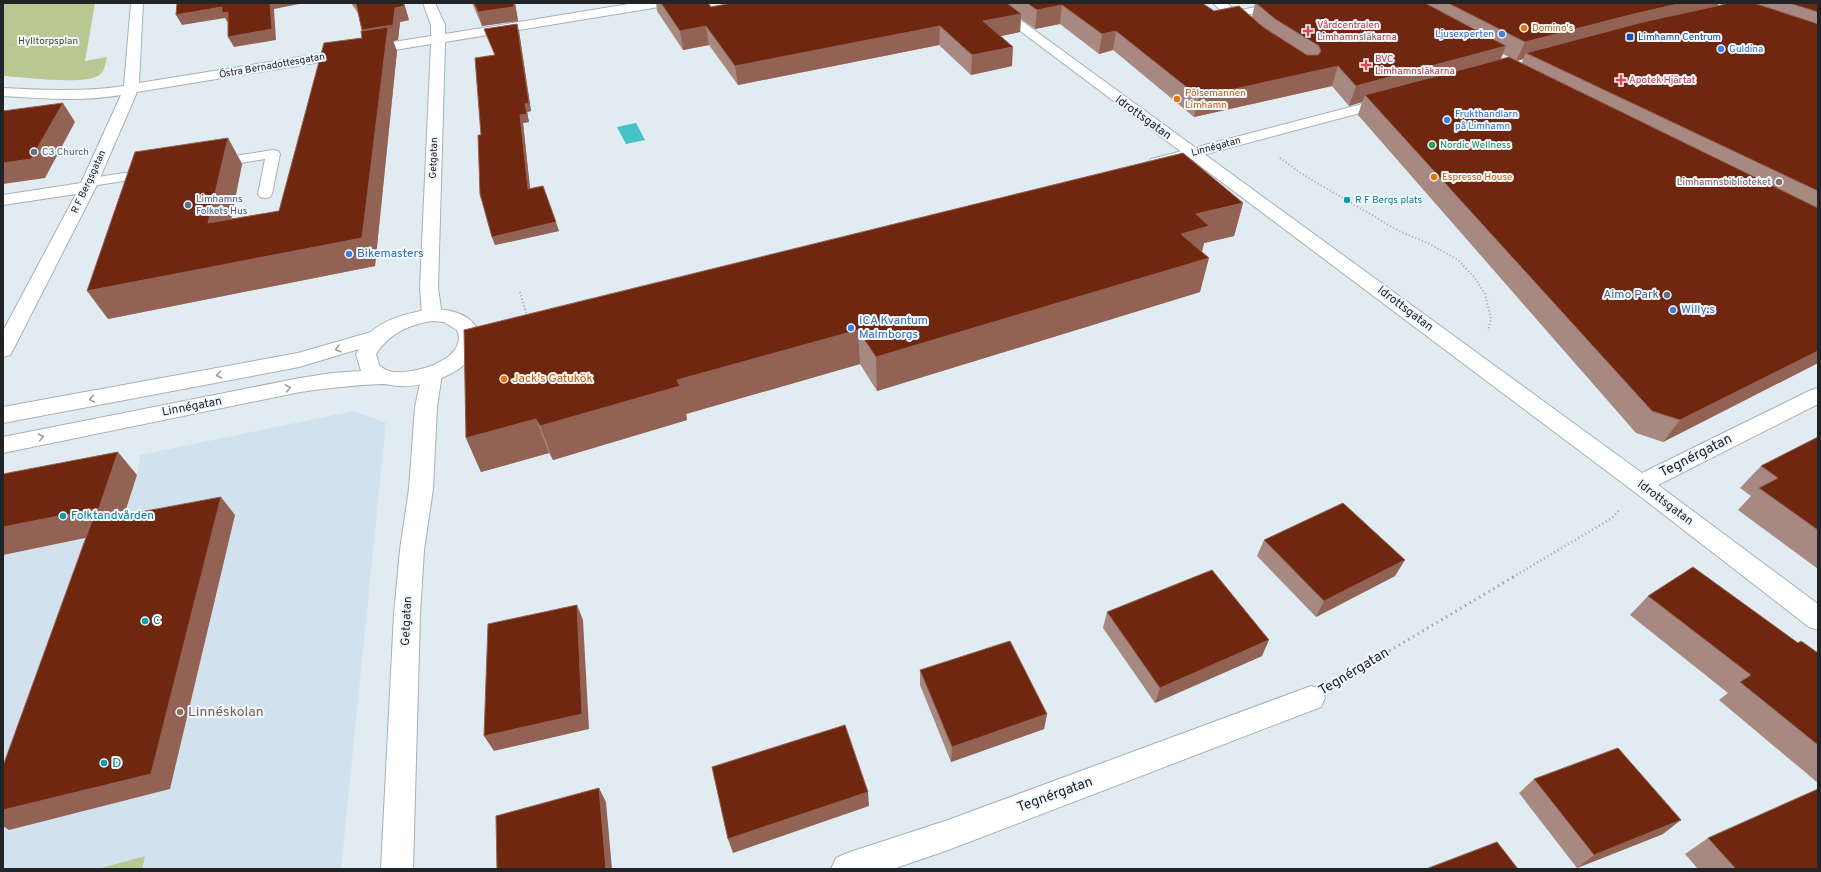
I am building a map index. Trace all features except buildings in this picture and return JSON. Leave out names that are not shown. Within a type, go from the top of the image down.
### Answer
[{"type":"street","name":"R F Bergsgatan","points":[[3,350],[90,184],[131,90],[137,3]]},
{"type":"street","name":"Getgatan","points":[[429,3],[438,25],[429,288],[432,315]]},
{"type":"street","name":"Östra Bernadottesgatan","points":[[3,92],[79,95],[131,90],[438,38],[659,3]]},
{"type":"street","name":"Idrottsgatan","points":[[989,3],[1479,364],[1818,619]]},
{"type":"street","points":[[1219,3],[1259,38]]},
{"type":"street","name":"Linnégatan","points":[[1138,167],[1402,97]]},
{"type":"street","points":[[3,200],[90,184]]},
{"type":"street","points":[[3,415],[299,360],[375,338],[391,326],[411,318],[432,315],[450,317],[463,323],[470,333],[469,344],[462,355],[449,366],[432,374],[406,379],[383,377],[369,368],[366,354],[375,338]]},
{"type":"street","points":[[470,333],[529,320]]},
{"type":"street","name":"Getgatan","points":[[397,869],[407,614],[412,550],[421,489],[426,407],[432,374]]},
{"type":"street","name":"Linnégatan","points":[[3,445],[300,385],[332,380],[383,377]]},
{"type":"street","name":"Tegnérgatan","points":[[1640,484],[1818,396]]},
{"type":"street","name":"Tegnérgatan","points":[[847,869],[948,835],[1311,698]]},
{"type":"lane","points":[[1232,15],[1289,3]]},
{"type":"lane","points":[[205,164],[273,154],[265,194]]},
{"type":"lane","points":[[90,184],[168,170]]},
{"type":"path","points":[[3,47],[23,42]]},
{"type":"path","points":[[1277,156],[1302,174],[1399,231],[1430,244],[1458,260],[1475,278],[1485,294],[1491,319],[1479,364]]},
{"type":"path","points":[[520,292],[529,320]]},
{"type":"path","name":"Tegnérgatan","points":[[1311,698],[1612,518],[1640,484]]},
{"type":"shaded area","name":"Linnéskolan","points":[[354,411],[386,423],[341,869],[3,869],[3,555],[119,531],[137,475],[140,455]]},
{"type":"green space","name":"Hylltorpsplan","points":[[3,3],[95,3],[85,61],[107,57],[102,72],[98,76],[90,79],[79,80],[52,80],[3,76]]},
{"type":"green space","points":[[145,856],[142,869],[98,869]]},
{"type":"water","points":[[636,123],[645,140],[626,144],[617,127]]},
{"type":"place","name":"Domino's","points":[[1524,28]]},
{"type":"place","name":"Vårdcentralen Limhamnsläkarna","points":[[1308,31]]},
{"type":"place","name":"Ljusexperten","points":[[1502,34]]},
{"type":"place","name":"Limhamn Centrum","points":[[1630,37]]},
{"type":"place","name":"Guldina","points":[[1721,49]]},
{"type":"place","name":"BVC Limhamnsläkarna","points":[[1366,65]]},
{"type":"place","name":"Apotek Hjärtat","points":[[1621,80]]},
{"type":"place","name":"Pölsemannen Limhamn","points":[[1177,99]]},
{"type":"place","name":"Frukthandlarn på Limhamn","points":[[1447,120]]},
{"type":"place","name":"Nordic Wellness","points":[[1432,145]]},
{"type":"place","name":"C3 Church","points":[[34,152]]},
{"type":"place","name":"Espresso House","points":[[1434,177]]},
{"type":"place","name":"Limhamnsbiblioteket","points":[[1779,182]]},
{"type":"place","name":"R F Bergs plats","points":[[1347,200]]},
{"type":"place","name":"Limhamns Folkets Hus","points":[[188,205]]},
{"type":"place","name":"Bikemasters","points":[[349,254]]},
{"type":"place","name":"Aimo Park","points":[[1667,295]]},
{"type":"place","name":"Willy:s","points":[[1673,310]]},
{"type":"place","name":"ICA Kvantum Malmborgs","points":[[851,328]]},
{"type":"place","name":"Jack's Gatukök","points":[[504,379]]},
{"type":"place","name":"Folktandvården","points":[[63,516]]},
{"type":"place","name":"C","points":[[145,621]]},
{"type":"place","name":"Linnéskolan","points":[[180,712]]},
{"type":"place","name":"D","points":[[104,763]]}]
